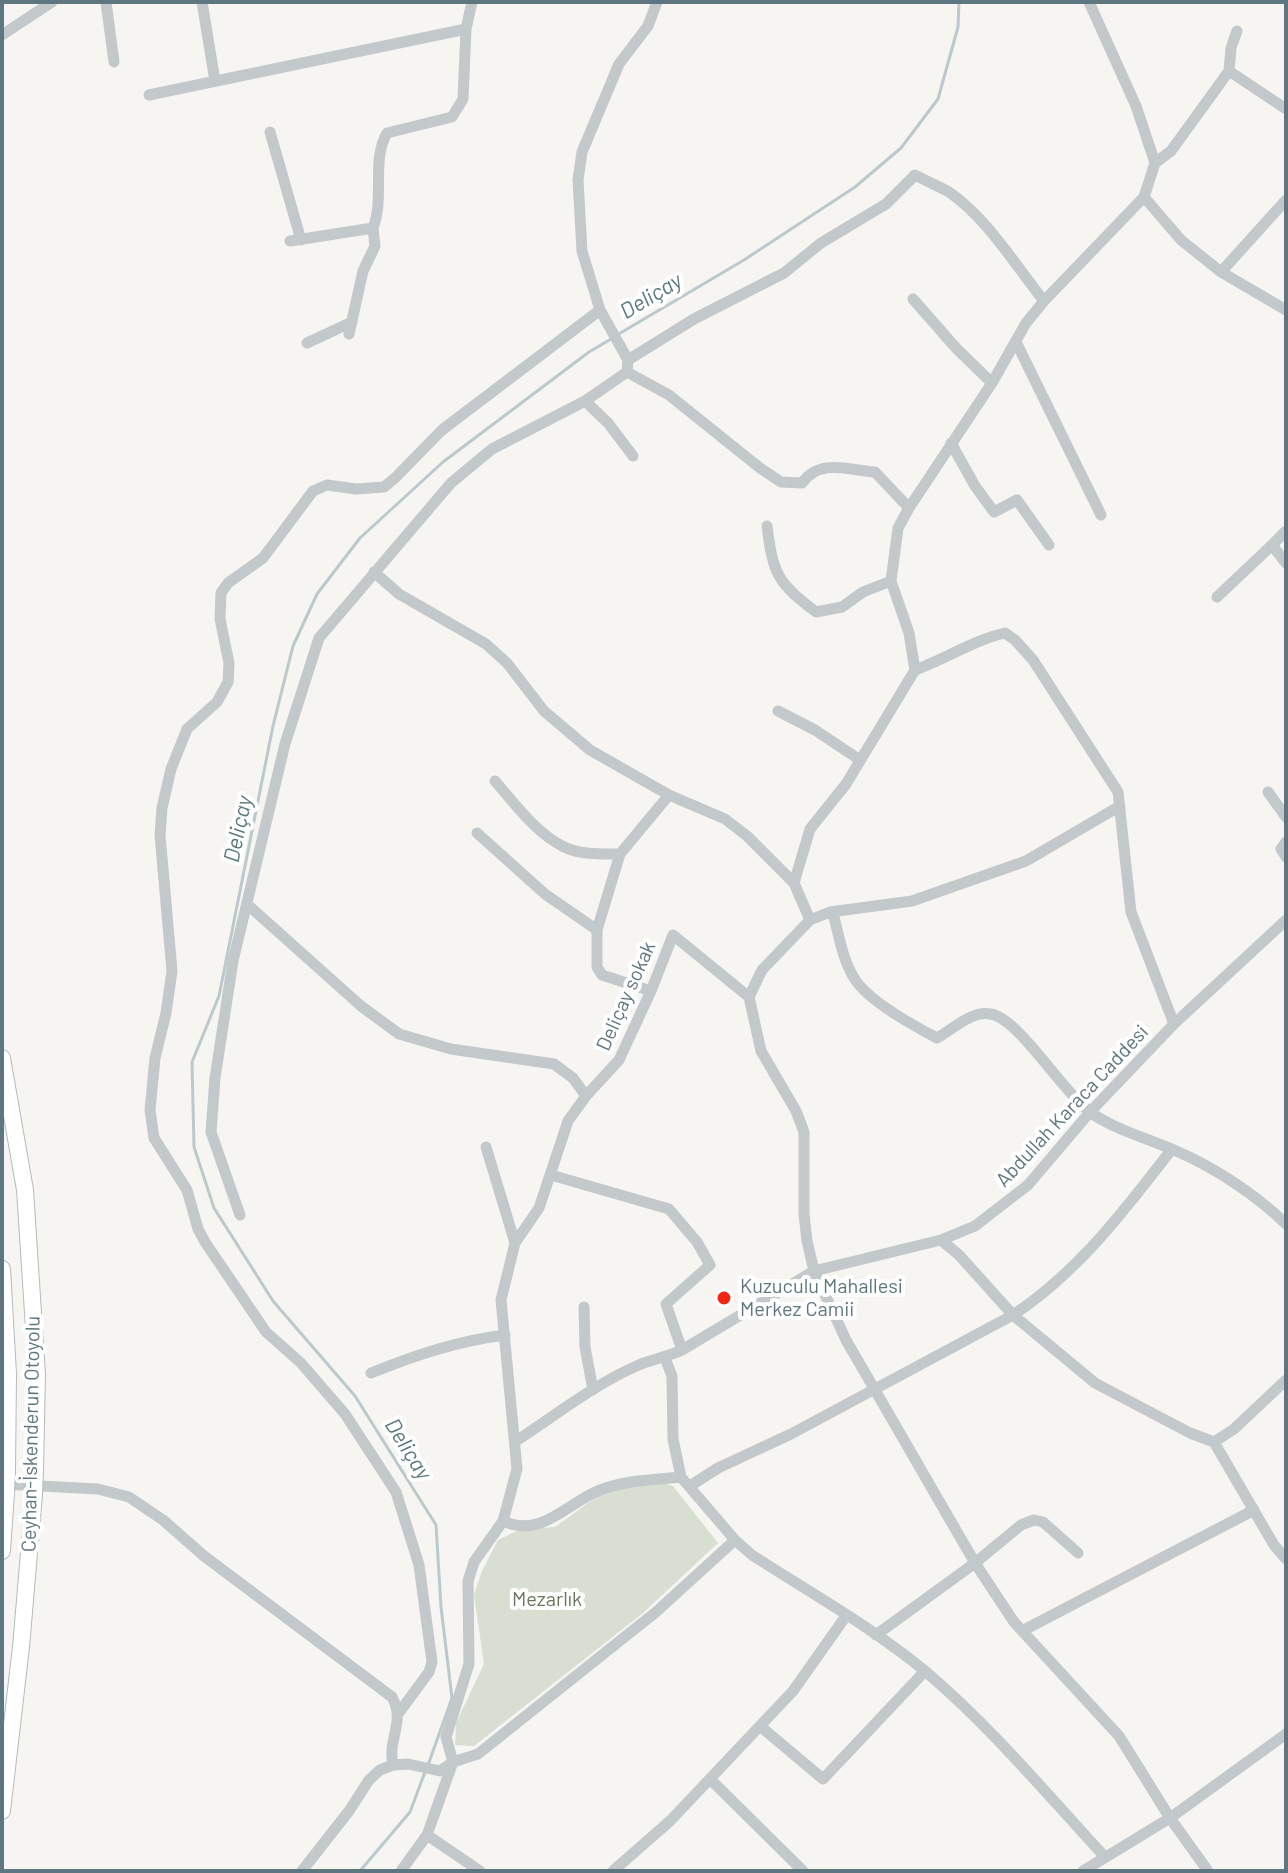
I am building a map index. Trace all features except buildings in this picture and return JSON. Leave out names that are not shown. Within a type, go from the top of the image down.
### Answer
[{"type":"highway","name":"Ceyhan-İskenderun Otoyolu","points":[[2,1058],[26,1204],[37,1374],[32,1542],[2,1811]]},
{"type":"highway","name":"Ceyhan-İskenderun Otoyolu","points":[[2,1269],[8,1374],[2,1551]]},
{"type":"street","points":[[2,35],[52,2]]},
{"type":"street","points":[[106,2],[114,62]]},
{"type":"street","points":[[202,2],[215,81]]},
{"type":"street","points":[[307,343],[350,328],[363,271],[375,246],[373,228],[380,211],[380,145],[387,133],[452,117],[463,99],[466,29],[472,2]]},
{"type":"street","points":[[657,2],[648,26],[619,64],[582,152],[578,180],[579,227],[582,251],[602,316],[626,362],[781,482],[802,483],[811,470],[821,467],[875,472],[909,508]]},
{"type":"street","points":[[1089,2],[1136,106],[1155,163]]},
{"type":"street","points":[[149,95],[466,29]]},
{"type":"street","points":[[915,670],[909,633],[891,581],[898,528],[992,383],[1026,323],[1144,197],[1155,163],[1171,151],[1229,71],[1231,48],[1237,31]]},
{"type":"street","points":[[1229,71],[1286,109]]},
{"type":"street","points":[[270,132],[295,240],[373,228]]},
{"type":"street","points":[[240,1215],[211,1132],[215,1078],[233,961],[285,744],[319,638],[451,483],[492,449],[585,401],[626,362],[694,319],[784,273],[821,243],[886,204],[915,175],[949,193],[966,207],[1044,301]]},
{"type":"street","points":[[1144,197],[1181,240],[1221,272],[1286,310]]},
{"type":"street","points":[[1221,272],[1286,200]]},
{"type":"street","points":[[913,299],[992,383]]},
{"type":"street","points":[[393,1765],[390,1751],[398,1714],[429,1672],[432,1662],[419,1565],[396,1492],[345,1414],[301,1363],[266,1332],[205,1242],[187,1190],[154,1138],[150,1110],[155,1058],[172,971],[160,835],[162,808],[171,769],[187,729],[217,702],[228,682],[229,663],[219,603],[228,583],[263,558],[313,491],[327,485],[356,489],[384,487],[442,430],[602,316]]},
{"type":"street","points":[[1016,342],[1101,515]]},
{"type":"street","points":[[585,401],[608,423],[633,456]]},
{"type":"street","points":[[951,443],[994,512],[1017,500],[1049,545]]},
{"type":"street","points":[[767,526],[770,547],[782,583],[816,612],[842,607],[863,592],[891,581]]},
{"type":"street","points":[[1217,597],[1286,531]]},
{"type":"street","points":[[1272,545],[1286,563]]},
{"type":"street","points":[[374,572],[399,594],[486,644],[507,663],[544,711],[590,750],[669,795],[725,819],[747,836],[794,883],[810,920]]},
{"type":"street","points":[[794,883],[810,829],[846,784],[915,670],[1005,633],[1033,660],[1118,792],[1131,912],[1174,1024]]},
{"type":"street","points":[[778,711],[815,730],[860,760]]},
{"type":"street","points":[[495,781],[526,818],[564,847],[585,853],[620,854]]},
{"type":"street","points":[[1268,792],[1286,817]]},
{"type":"street","points":[[651,991],[602,975],[597,967],[597,930],[620,854],[669,795]]},
{"type":"street","points":[[1120,806],[1026,861],[912,901],[830,912],[810,920],[762,970],[749,997],[761,1051],[796,1111],[804,1132],[804,1214],[814,1271],[846,1340],[975,1563],[1022,1631],[1119,1736],[1170,1818],[1208,1871]]},
{"type":"street","points":[[477,833],[545,894],[597,930]]},
{"type":"street","points":[[1286,842],[1281,849],[1286,857]]},
{"type":"street","points":[[248,905],[361,1006],[399,1034],[451,1049],[554,1064],[573,1078],[586,1096]]},
{"type":"street","points":[[830,912],[855,980],[937,1038],[978,1013],[993,1014],[1010,1024],[1090,1112],[1115,1126],[1209,1165],[1282,1220],[1286,1206]]},
{"type":"street","name":"Abdullah Karaca Caddesi","points":[[516,1441],[593,1390],[641,1364],[682,1350],[814,1271],[941,1240],[975,1226],[1028,1185],[1090,1112],[1174,1024],[1286,920]]},
{"type":"street","name":"Deliçay sokak","points":[[503,1521],[517,1469],[501,1300],[515,1243],[539,1208],[568,1121],[619,1060],[673,935],[749,997]]},
{"type":"street","points":[[486,1147],[515,1243]]},
{"type":"street","points":[[690,1486],[718,1468],[791,1434],[1013,1315],[1047,1293],[1085,1255],[1172,1149]]},
{"type":"street","points":[[551,1175],[669,1209],[697,1242],[710,1265],[666,1304],[682,1350]]},
{"type":"street","points":[[941,1240],[959,1255],[1013,1315],[1095,1383],[1190,1433],[1214,1442],[1274,1545],[1286,1559]]},
{"type":"street","points":[[584,1307],[585,1347],[593,1390]]},
{"type":"street","points":[[371,1373],[425,1351],[505,1335]]},
{"type":"street","points":[[665,1358],[672,1376],[673,1439],[681,1477],[735,1540],[752,1555],[876,1635],[925,1671],[1011,1754],[1104,1856]]},
{"type":"street","points":[[1214,1442],[1234,1429],[1286,1380]]},
{"type":"street","points":[[401,1871],[427,1835],[453,1762],[446,1737],[469,1664],[468,1581],[474,1562],[503,1521],[518,1526],[545,1521],[560,1516],[600,1490],[637,1481],[681,1477]]},
{"type":"street","points":[[5,1482],[98,1489],[129,1497],[392,1697],[398,1714]]},
{"type":"street","points":[[1022,1631],[1254,1510]]},
{"type":"street","points":[[876,1635],[975,1563],[1021,1525],[1034,1520],[1043,1522],[1078,1553]]},
{"type":"street","points":[[302,1871],[369,1780],[380,1770],[408,1764],[440,1771],[453,1762],[478,1754],[656,1612],[735,1540]]},
{"type":"street","points":[[613,1871],[670,1821],[793,1691],[846,1616]]},
{"type":"street","points":[[760,1726],[823,1779],[925,1671]]},
{"type":"street","points":[[1083,1871],[1170,1818],[1286,1734]]},
{"type":"street","points":[[710,1779],[803,1871]]},
{"type":"street","points":[[427,1835],[480,1871]]},
{"type":"green space","name":"Mezarlık","points":[[657,1481],[673,1486],[718,1543],[643,1613],[474,1746],[455,1745],[456,1723],[484,1664],[474,1595],[498,1540],[521,1529],[555,1527],[602,1493]]},
{"type":"waterway","name":"Deliçay","points":[[617,335],[744,260],[855,187],[901,148],[938,99],[958,27],[959,2]]},
{"type":"waterway","name":"Deliçay","points":[[428,1765],[452,1698],[441,1607],[436,1525],[355,1396],[273,1301],[214,1208],[194,1147],[192,1062],[219,996],[273,726],[293,646],[317,594],[360,538],[443,462],[589,352],[611,339]]},
{"type":"waterway","name":"Deliçay","points":[[360,1871],[410,1812],[425,1772]]},
{"type":"place","name":"Kuzuculu Mahallesi Merkez Camii","points":[[724,1298]]}]
